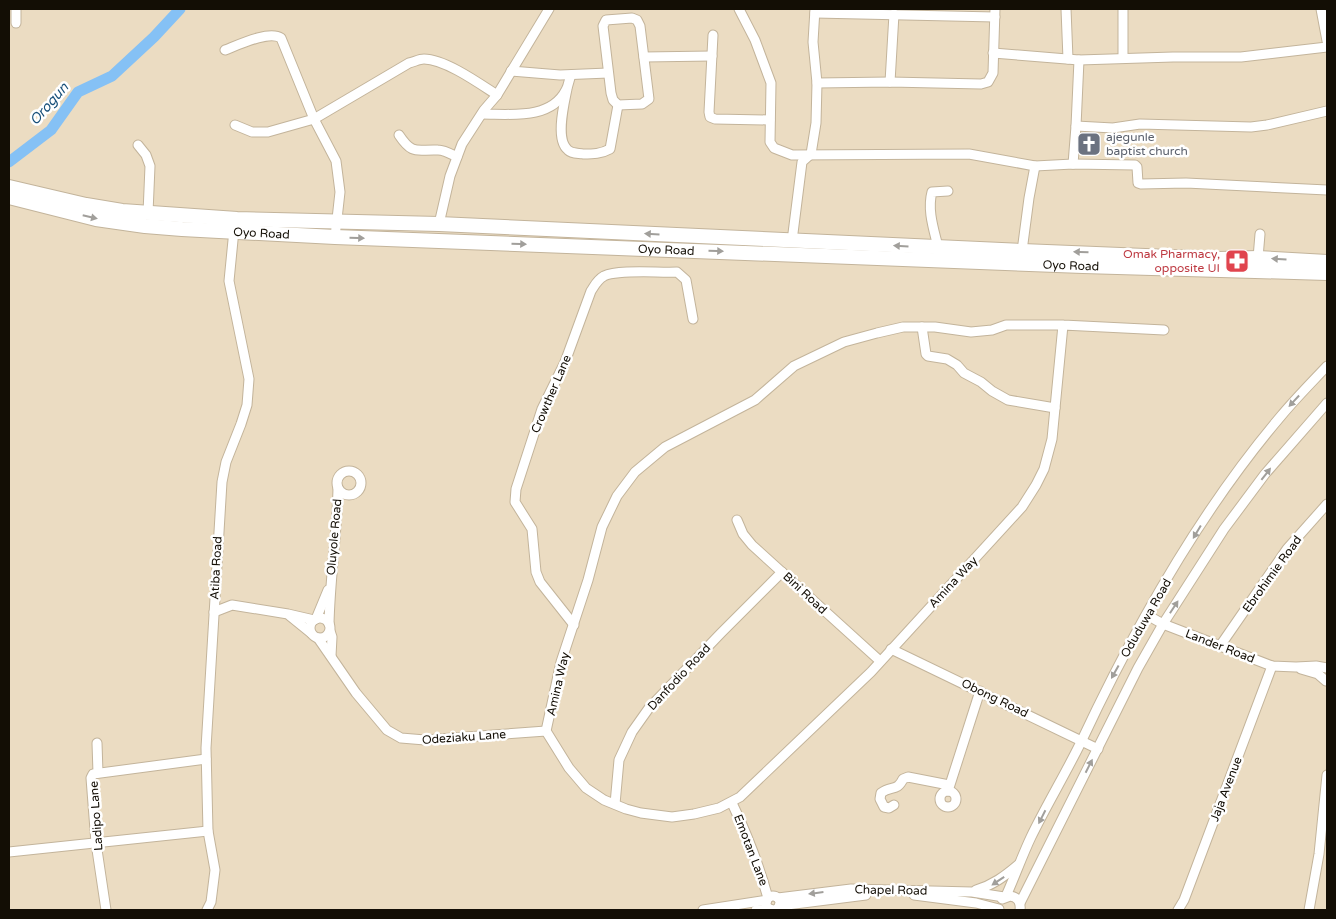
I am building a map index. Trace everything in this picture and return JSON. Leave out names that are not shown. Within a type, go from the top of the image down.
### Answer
[{"type":"highway","name":"Oyo Road","points":[[9,187],[78,203],[121,216],[182,228],[335,230],[1112,261],[1327,273]]},
{"type":"highway","name":"Oyo Road","points":[[9,197],[96,219],[148,213],[237,219],[335,230],[439,224],[1022,251],[1112,261],[1258,258],[1327,262]]},
{"type":"street","points":[[16,9],[16,23]]},
{"type":"street","points":[[439,224],[450,176],[462,144],[497,95],[548,9]]},
{"type":"street","points":[[739,9],[755,40],[771,83],[770,142],[774,148],[792,155],[969,154],[1035,166],[1072,164],[1135,165],[1137,167],[1138,183],[1141,184],[1186,183],[1327,190]]},
{"type":"street","points":[[1066,9],[1068,59]]},
{"type":"street","points":[[1122,58],[1123,9]]},
{"type":"street","points":[[1321,9],[1327,41]]},
{"type":"street","points":[[792,241],[802,162],[811,154],[816,123],[817,83],[813,42],[815,11],[894,14],[995,13],[993,73],[988,82],[981,84],[817,83]]},
{"type":"street","points":[[890,82],[894,14]]},
{"type":"street","points":[[632,18],[637,20],[640,26],[644,57],[649,99],[642,104],[618,105],[613,100],[608,73],[603,26],[606,20],[632,18]]},
{"type":"street","points":[[225,50],[268,35],[281,38],[314,119],[336,161],[340,192],[335,230]]},
{"type":"street","points":[[713,36],[710,117],[715,119],[770,120]]},
{"type":"street","points":[[993,53],[1079,60],[1241,57],[1327,47]]},
{"type":"street","points":[[644,57],[712,56]]},
{"type":"street","points":[[235,126],[252,132],[268,132],[314,119],[409,63],[425,59],[441,63],[471,77],[497,95]]},
{"type":"street","points":[[1072,164],[1079,60]]},
{"type":"street","points":[[511,70],[571,75],[608,73]]},
{"type":"street","points":[[571,75],[566,89],[561,128],[564,145],[568,150],[574,153],[596,154],[610,149],[618,105]]},
{"type":"street","points":[[482,114],[528,114],[540,111],[552,105],[566,89]]},
{"type":"street","points":[[1076,126],[1113,128],[1140,124],[1251,127],[1267,125],[1327,110]]},
{"type":"street","points":[[399,135],[409,146],[417,151],[438,150],[457,156]]},
{"type":"street","points":[[138,145],[146,155],[150,166],[148,213]]},
{"type":"street","points":[[1022,251],[1035,166]]},
{"type":"street","points":[[938,247],[932,223],[930,198],[932,192],[948,191]]},
{"type":"street","name":"Atiba Road","points":[[207,910],[211,902],[215,870],[208,831],[206,759],[222,482],[226,462],[247,405],[249,379],[230,281],[234,230]]},
{"type":"street","points":[[1258,258],[1260,234]]},
{"type":"street","name":"Crowther Lane","points":[[574,625],[540,582],[536,572],[532,529],[515,502],[516,489],[542,409],[565,362],[596,282],[602,277],[617,273],[677,272],[686,280],[693,319]]},
{"type":"street","name":"Amina Way","points":[[1062,325],[1052,438],[1048,458],[1036,485],[1022,507],[880,661],[818,724],[740,797],[732,803],[719,808],[672,817],[641,813],[604,800],[586,788],[569,768],[546,731],[561,662],[574,625],[602,527],[617,496],[635,472],[665,447],[755,400],[794,366],[844,342],[903,327],[971,332],[992,330],[1006,325],[1062,325],[1164,330]]},
{"type":"street","points":[[922,327],[926,354],[928,356],[947,359],[957,364],[964,373],[1008,400],[1055,408]]},
{"type":"street","name":"Oduduwa Road","points":[[999,910],[1000,902],[1005,897],[1031,838],[1102,697],[1146,615],[1206,517],[1248,458],[1281,416],[1327,366]]},
{"type":"street","name":"Oduduwa Road","points":[[1020,908],[1138,668],[1163,624],[1224,529],[1266,474],[1327,403]]},
{"type":"street","name":"Oluyole Road","points":[[329,627],[330,585],[337,526],[338,488]]},
{"type":"street","name":"Ebrohimie Road","points":[[1220,646],[1287,549],[1327,504]]},
{"type":"street","name":"Bini Road","points":[[737,520],[743,534],[752,545],[880,661]]},
{"type":"street","name":"Danfodio Road","points":[[615,804],[620,760],[632,732],[650,708],[782,572]]},
{"type":"street","name":"Oluyole Road","points":[[315,620],[330,585]]},
{"type":"street","points":[[215,593],[232,605],[315,620],[321,618],[326,620],[332,637],[331,656]]},
{"type":"street","points":[[214,612],[232,605]]},
{"type":"street","name":"Odeziaku Lane","points":[[288,614],[315,636],[331,656],[356,694],[387,730],[401,738],[425,740],[546,731]]},
{"type":"street","name":"Lander Road","points":[[1146,615],[1163,624],[1272,666],[1316,666],[1327,669]]},
{"type":"street","points":[[315,620],[310,629],[315,636],[325,637],[329,627]]},
{"type":"street","name":"Obong Road","points":[[891,649],[1098,748]]},
{"type":"street","name":"Jaja Avenue","points":[[1178,910],[1184,900],[1272,666]]},
{"type":"street","name":"Lander Road","points":[[1296,667],[1318,674],[1327,682]]},
{"type":"street","points":[[1327,669],[1327,682]]},
{"type":"street","points":[[894,806],[884,807],[880,798],[881,792],[887,788],[896,788],[908,777],[949,788],[980,691]]},
{"type":"street","points":[[97,743],[98,773]]},
{"type":"street","name":"Ladipo Lane","points":[[106,910],[96,843],[91,778],[93,774],[206,759]]},
{"type":"street","points":[[1309,910],[1319,854],[1327,775]]},
{"type":"street","name":"Emotan Lane","points":[[732,803],[748,837],[774,904]]},
{"type":"street","points":[[9,852],[208,831]]},
{"type":"street","points":[[974,906],[977,892],[999,881],[1020,863]]},
{"type":"street","name":"Chapel Road","points":[[756,910],[774,904],[851,889],[977,892],[1016,898],[1020,908]]},
{"type":"street","name":"Chapel Road","points":[[703,910],[873,894],[915,896],[999,910]]},
{"type":"waterway","name":"Orogun","points":[[9,162],[51,130],[78,92],[112,76],[154,37],[180,9]]},
{"type":"place","name":"ajegunle baptist church","points":[[1089,144]]},
{"type":"place","name":"Omak Pharmacy, opposite UI","points":[[1237,261]]}]
